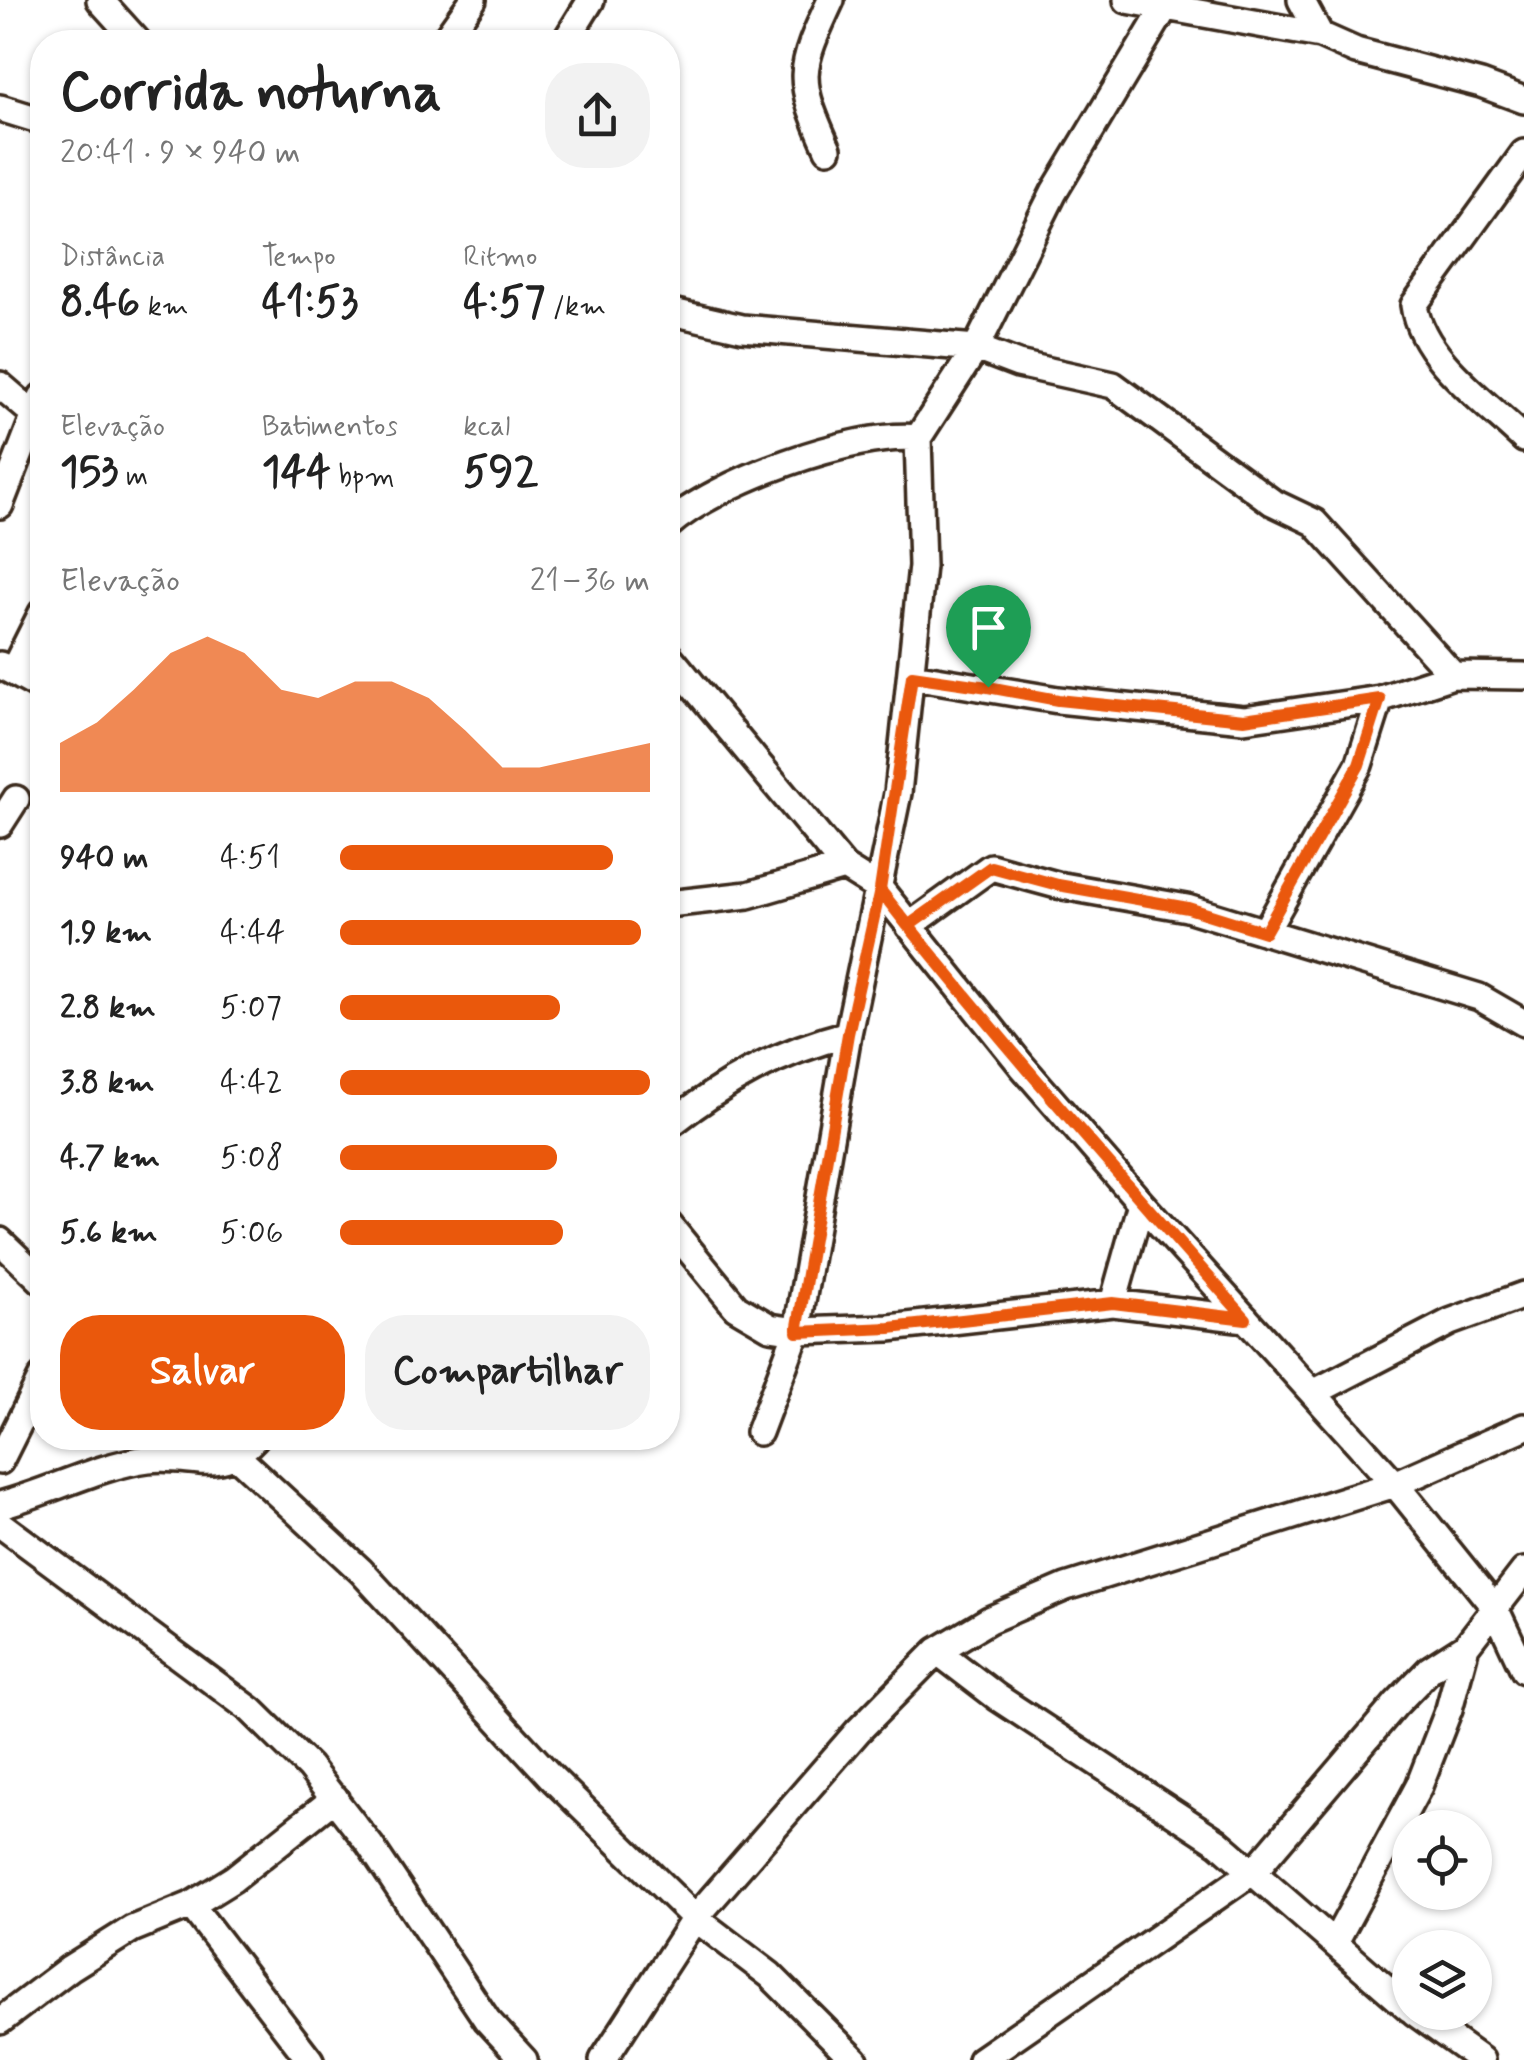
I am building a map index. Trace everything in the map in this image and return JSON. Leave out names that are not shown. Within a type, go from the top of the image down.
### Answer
[{"type":"street","points":[[100,0],[127,30]]},
{"type":"street","points":[[452,30],[473,0]]},
{"type":"street","points":[[573,30],[591,0]]},
{"type":"street","points":[[828,149],[802,87],[814,38],[831,0]]},
{"type":"street","points":[[1126,0],[1164,9],[1197,6],[1320,35],[1356,51],[1481,84],[1524,100]]},
{"type":"street","points":[[1301,0],[1320,35]]},
{"type":"street","points":[[759,1432],[797,1332],[848,1034],[880,890],[912,676],[923,519],[918,438],[976,348],[1054,192],[1106,114],[1164,9]]},
{"type":"street","points":[[0,108],[30,117]]},
{"type":"street","points":[[1524,153],[1414,304],[1416,324],[1441,357],[1524,439]]},
{"type":"street","points":[[680,313],[742,328],[976,348],[1018,364],[1113,385],[1272,502],[1314,522],[1453,676]]},
{"type":"street","points":[[0,385],[30,401]]},
{"type":"street","points":[[0,505],[30,429]]},
{"type":"street","points":[[680,514],[750,478],[874,436],[918,438]]},
{"type":"street","points":[[30,632],[7,668],[30,681]]},
{"type":"street","points":[[680,669],[844,867],[880,890],[1140,1203],[1396,1484],[1495,1608],[1524,1670]]},
{"type":"street","points":[[912,676],[1058,700],[1244,719],[1380,699],[1453,676],[1524,676]]},
{"type":"street","points":[[1265,932],[1359,765],[1380,699]]},
{"type":"street","points":[[0,824],[16,799]]},
{"type":"street","points":[[680,903],[748,895],[844,867]]},
{"type":"street","points":[[908,926],[991,867],[1058,885],[1188,908],[1479,997],[1524,1024]]},
{"type":"street","points":[[680,1117],[726,1081],[771,1059],[848,1034]]},
{"type":"street","points":[[1113,1303],[1140,1203]]},
{"type":"street","points":[[680,1239],[736,1307],[770,1327],[797,1332],[890,1328],[1113,1303],[1246,1319]]},
{"type":"street","points":[[0,1240],[30,1269]]},
{"type":"street","points":[[1315,1392],[1450,1322],[1524,1295]]},
{"type":"street","points":[[0,1461],[30,1401]]},
{"type":"street","points":[[603,2060],[695,1918],[858,1731],[937,1651],[989,1620],[1066,1587],[1396,1484],[1524,1427]]},
{"type":"street","points":[[0,1505],[109,1467],[152,1458],[200,1462],[237,1450]]},
{"type":"street","points":[[249,1450],[539,1765],[695,1918],[770,1976],[855,2060]]},
{"type":"street","points":[[0,1524],[251,1710],[335,1798],[487,2020],[524,2060]]},
{"type":"street","points":[[982,2060],[1255,1870],[1396,1704],[1430,1669],[1466,1646],[1524,1571]]},
{"type":"street","points":[[1336,1942],[1419,1786],[1449,1709],[1466,1646]]},
{"type":"street","points":[[937,1651],[1011,1706],[1132,1783],[1255,1870],[1392,1996]]},
{"type":"street","points":[[0,2020],[70,1968],[132,1929],[191,1905],[234,1880],[335,1798]]},
{"type":"street","points":[[191,1905],[310,2060]]},
{"type":"street","points":[[1439,2030],[1481,2060]]},
{"type":"route","points":[[988,687],[912,676],[898,793],[880,890],[908,926],[1022,1066],[1246,1319],[1113,1303],[890,1328],[797,1332],[848,1034],[880,890],[908,926],[978,872],[991,867],[1058,885],[1188,908],[1265,932],[1298,867],[1333,815],[1359,765],[1380,699],[1244,719],[1058,700],[988,687]]}]
